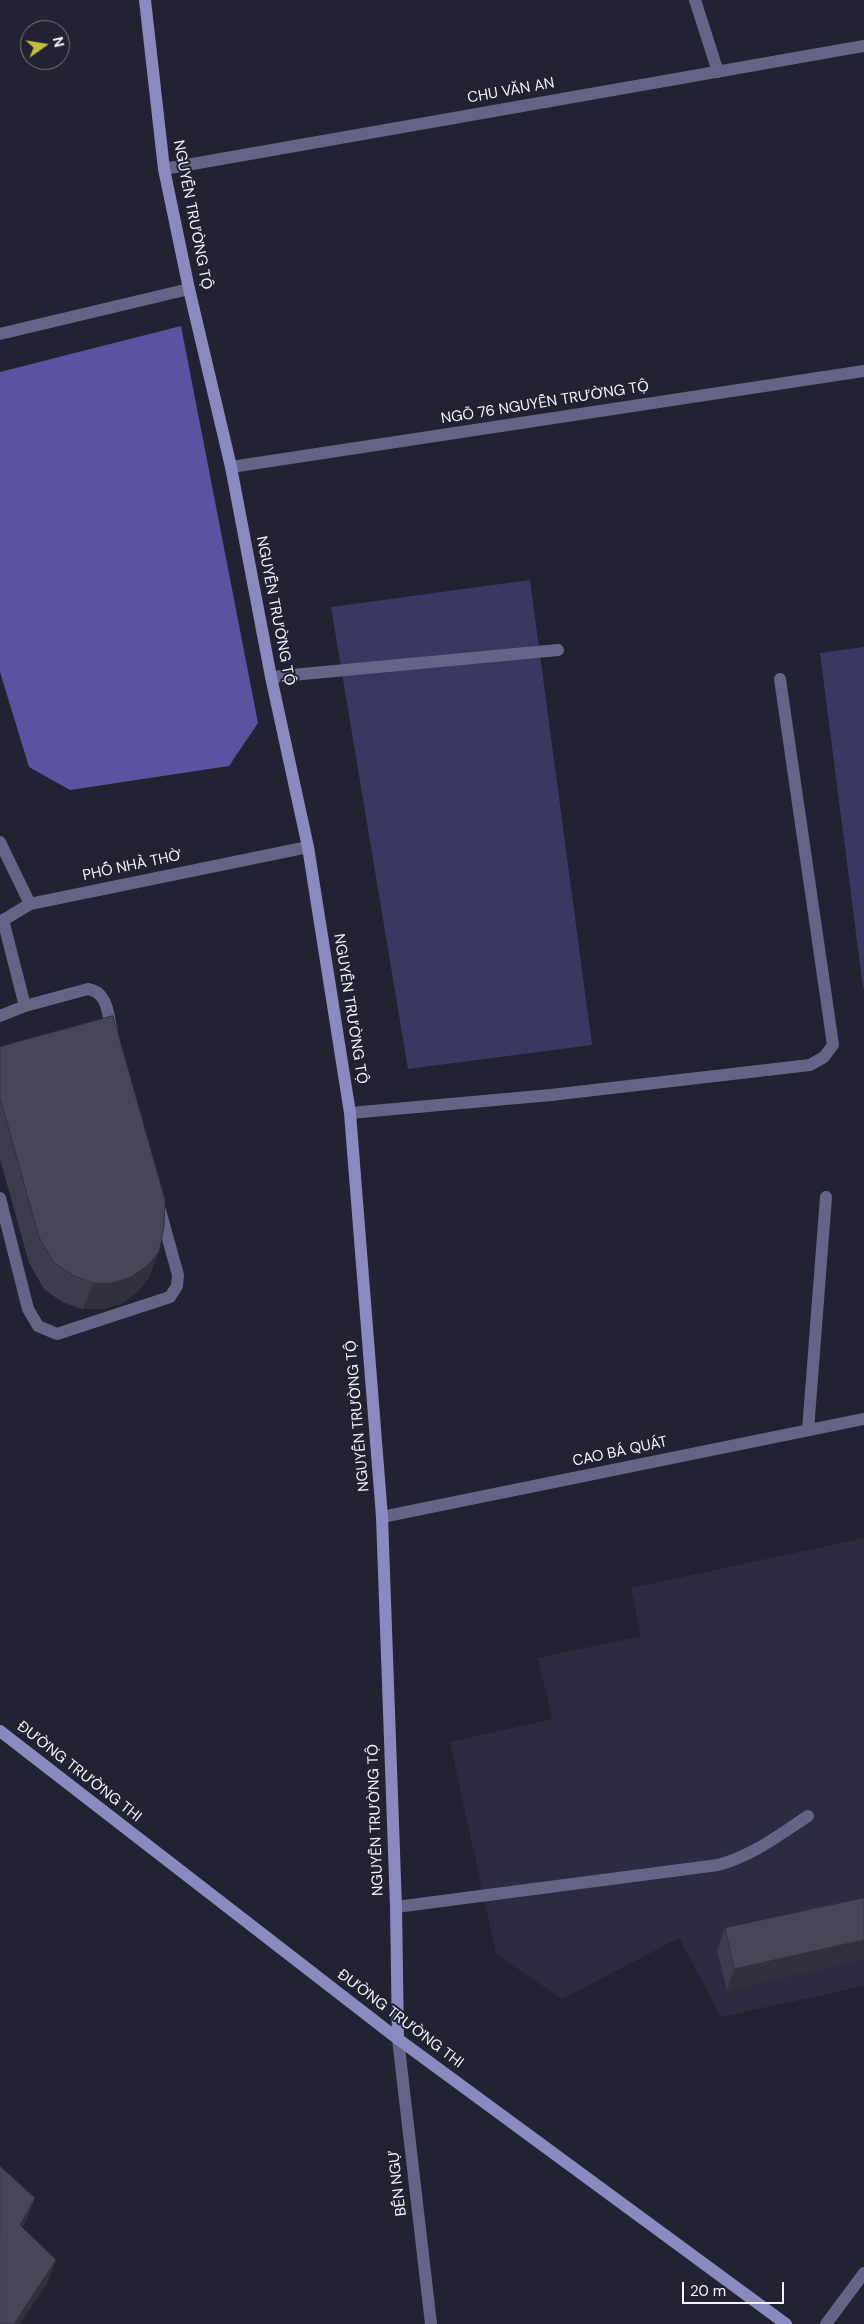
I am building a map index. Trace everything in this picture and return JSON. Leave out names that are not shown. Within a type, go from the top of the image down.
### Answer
[{"type":"street","name":"NGUYỄN TRƯỜNG TỘ","points":[[145,0],[164,169],[189,289],[231,467],[271,677],[308,847],[350,1113],[382,1517],[396,1907],[398,2039]]},
{"type":"street","points":[[695,0],[718,72]]},
{"type":"street","name":"CHU VĂN AN","points":[[164,169],[864,46]]},
{"type":"street","points":[[0,334],[189,289]]},
{"type":"street","name":"NGÕ 76 NGUYỄN TRƯỜNG TỘ","points":[[231,467],[864,371]]},
{"type":"street","points":[[271,677],[558,650]]},
{"type":"street","points":[[350,1113],[551,1095],[810,1065],[824,1057],[833,1045],[780,679]]},
{"type":"street","points":[[0,842],[30,904]]},
{"type":"street","name":"PHỐ NHÀ THỜ","points":[[2,921],[30,904],[308,847]]},
{"type":"street","points":[[2,921],[25,1006]]},
{"type":"street","points":[[0,1016],[25,1006],[88,989],[97,990],[103,995],[116,1043]]},
{"type":"street","points":[[808,1430],[826,1197]]},
{"type":"street","points":[[0,1198],[28,1309],[38,1326],[58,1334],[170,1297],[177,1286],[178,1275],[157,1198]]},
{"type":"street","name":"CAO BÁ QUÁT","points":[[382,1517],[864,1419]]},
{"type":"street","name":"ĐƯỜNG TRƯỜNG THI","points":[[0,1731],[398,2039],[786,2324]]},
{"type":"street","points":[[396,1907],[718,1865],[756,1851],[808,1816]]},
{"type":"street","name":"BẾN NGỰ","points":[[398,2039],[431,2324]]},
{"type":"street","points":[[826,2324],[864,2273]]},
{"type":"shaded area","points":[[181,326],[258,723],[229,766],[70,790],[29,767],[0,672],[0,372]]},
{"type":"shaded area","points":[[530,580],[592,1045],[408,1069],[331,607]]},
{"type":"shaded area","points":[[864,647],[864,987],[863,988],[820,653]]},
{"type":"shaded area","points":[[864,1538],[864,1986],[721,2017],[679,1938],[562,1999],[496,1954],[450,1742],[552,1719],[538,1658],[641,1636],[631,1588]]},
{"type":"building","points":[[113,1016],[165,1200],[164,1227],[159,1252],[147,1266],[131,1277],[113,1283],[93,1283],[72,1275],[53,1262],[39,1237],[0,1098],[0,1047]]},
{"type":"building","points":[[864,1898],[864,1940],[734,1969],[725,1928]]},
{"type":"building","points":[[0,2166],[35,2198],[20,2225],[56,2260],[14,2324],[0,2324]]}]
